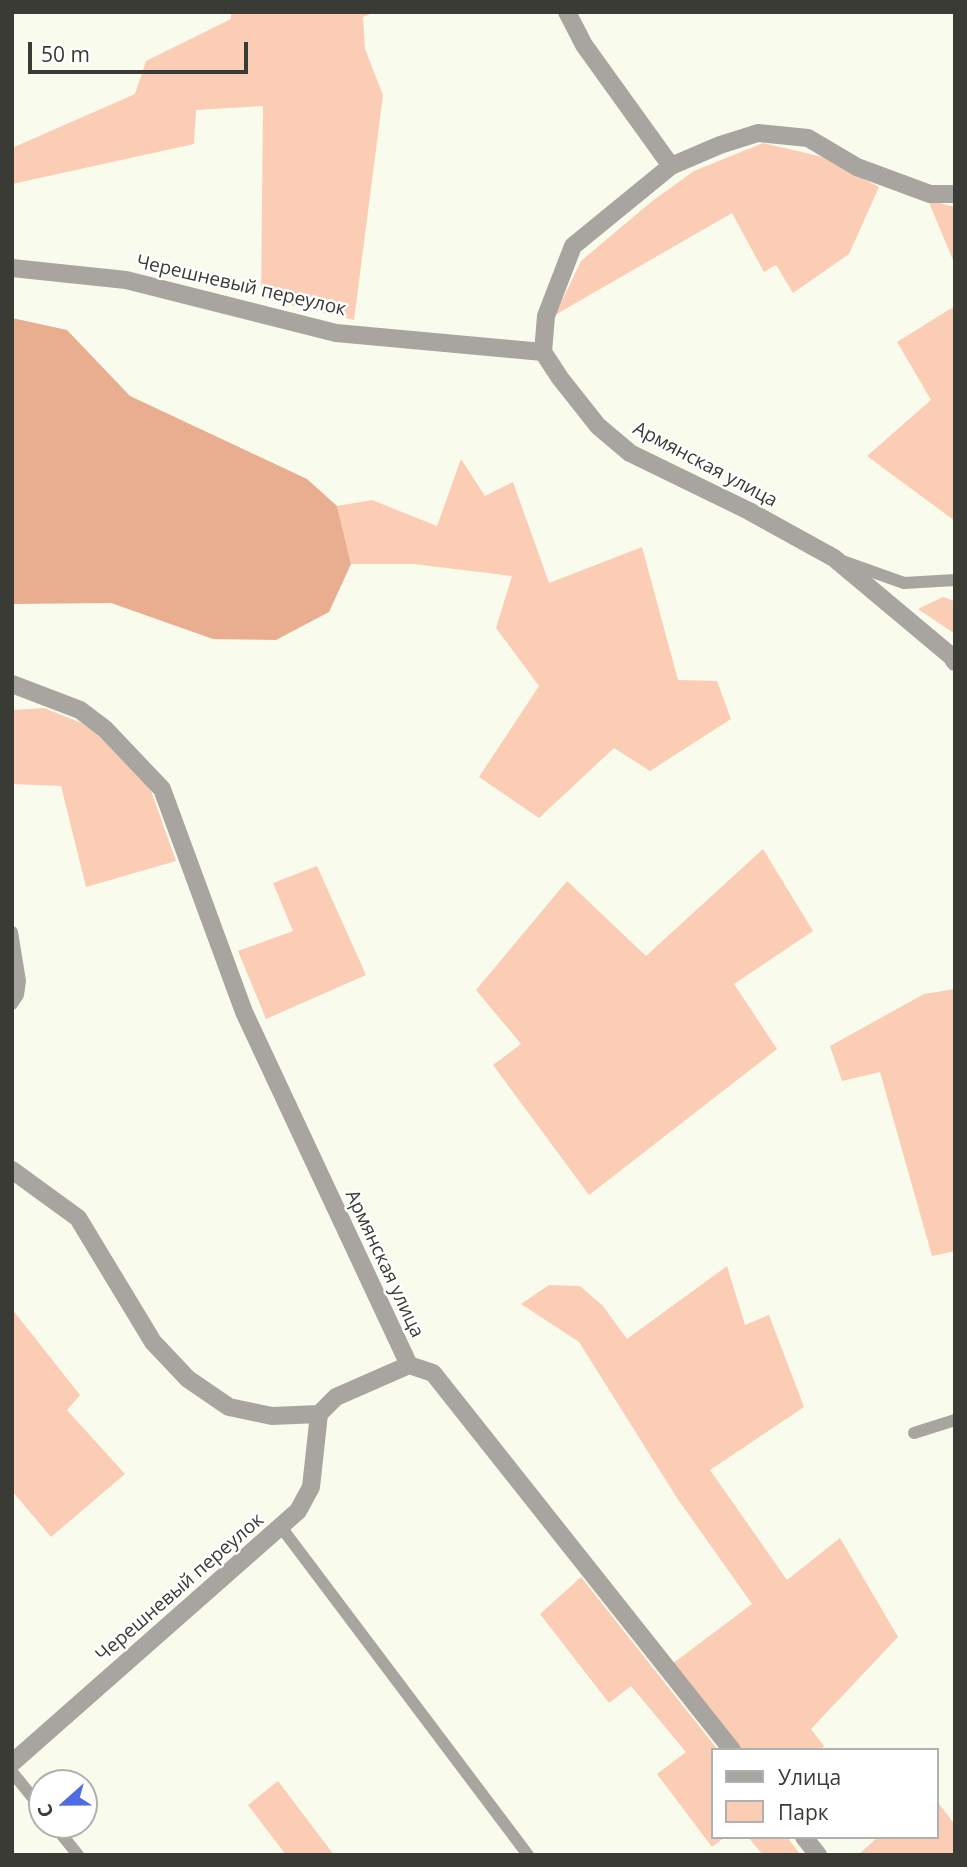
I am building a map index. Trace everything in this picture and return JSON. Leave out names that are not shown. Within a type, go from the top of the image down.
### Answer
[{"type":"street","points":[[567,12],[584,45],[671,166]]},
{"type":"street","points":[[543,352],[546,316],[573,246],[671,166],[758,133],[808,138],[857,167],[930,194],[955,194]]},
{"type":"street","name":"Черешневый переулок","points":[[12,268],[126,280],[336,332],[543,352]]},
{"type":"street","name":"Армянская улица","points":[[543,352],[598,426],[630,453],[738,505],[834,558],[955,662]]},
{"type":"street","name":"Армянская улица","points":[[12,684],[79,710],[105,729],[162,789],[244,1012],[409,1365],[433,1373],[730,1748]]},
{"type":"street","points":[[12,1169],[78,1218],[153,1342],[188,1379],[229,1408],[272,1416],[319,1414],[336,1397],[409,1365]]},
{"type":"street","name":"Черешневый переулок","points":[[12,1763],[298,1511],[311,1487],[319,1414]]},
{"type":"street","points":[[806,1839],[818,1855]]},
{"type":"lane","points":[[834,558],[904,583],[955,580]]},
{"type":"lane","points":[[12,932],[20,981],[18,995],[12,1004]]},
{"type":"lane","points":[[914,1433],[955,1420]]},
{"type":"lane","points":[[281,1527],[528,1855]]},
{"type":"lane","points":[[12,1772],[28,1792]]},
{"type":"lane","points":[[65,1839],[78,1855]]},
{"type":"green space","points":[[231,12],[375,12],[363,17],[365,49],[383,95],[354,320],[261,298],[263,106],[196,110],[194,144],[12,184],[12,148],[135,94],[146,61],[231,19]]},
{"type":"green space","points":[[763,143],[823,157],[879,187],[849,254],[793,293],[776,265],[764,272],[732,213],[555,315],[581,261],[651,202],[694,171]]},
{"type":"green space","points":[[928,200],[955,207],[955,265]]},
{"type":"green space","points":[[955,306],[955,521],[867,456],[931,400],[897,342]]},
{"type":"green space","points":[[461,459],[485,496],[513,482],[549,583],[642,547],[678,680],[717,681],[731,719],[650,771],[614,748],[539,818],[479,777],[539,686],[496,628],[512,576],[414,564],[351,564],[337,506],[372,500],[437,526]]},
{"type":"green space","points":[[943,597],[955,601],[955,634],[918,609]]},
{"type":"green space","points":[[44,708],[102,731],[150,788],[176,861],[86,887],[61,786],[12,784],[12,710]]},
{"type":"green space","points":[[763,849],[813,931],[734,984],[777,1049],[589,1195],[493,1065],[521,1044],[476,990],[567,881],[646,956]]},
{"type":"green space","points":[[317,866],[366,975],[266,1019],[238,951],[293,931],[273,883]]},
{"type":"green space","points":[[955,989],[955,1251],[932,1256],[880,1072],[842,1081],[830,1046],[924,994]]},
{"type":"green space","points":[[727,1266],[745,1325],[769,1315],[804,1407],[710,1470],[787,1580],[840,1538],[898,1637],[811,1729],[824,1746],[822,1748],[740,1748],[672,1664],[752,1604],[677,1498],[579,1342],[521,1304],[549,1285],[580,1286],[603,1306],[627,1339]]},
{"type":"green space","points":[[12,1309],[80,1395],[67,1410],[125,1474],[51,1537],[12,1491]]},
{"type":"green space","points":[[581,1577],[716,1748],[712,1748],[712,1839],[722,1839],[712,1847],[657,1774],[686,1752],[631,1686],[609,1703],[540,1614]]},
{"type":"green space","points":[[278,1781],[334,1855],[286,1855],[248,1805]]},
{"type":"green space","points":[[939,1804],[955,1825],[955,1855],[858,1855],[876,1839],[939,1839]]},
{"type":"green space","points":[[750,1839],[789,1839],[801,1855],[763,1855]]},
{"type":"shaded area","points":[[12,318],[67,330],[130,396],[307,479],[337,506],[351,564],[329,612],[276,640],[213,639],[111,603],[12,604]]}]
